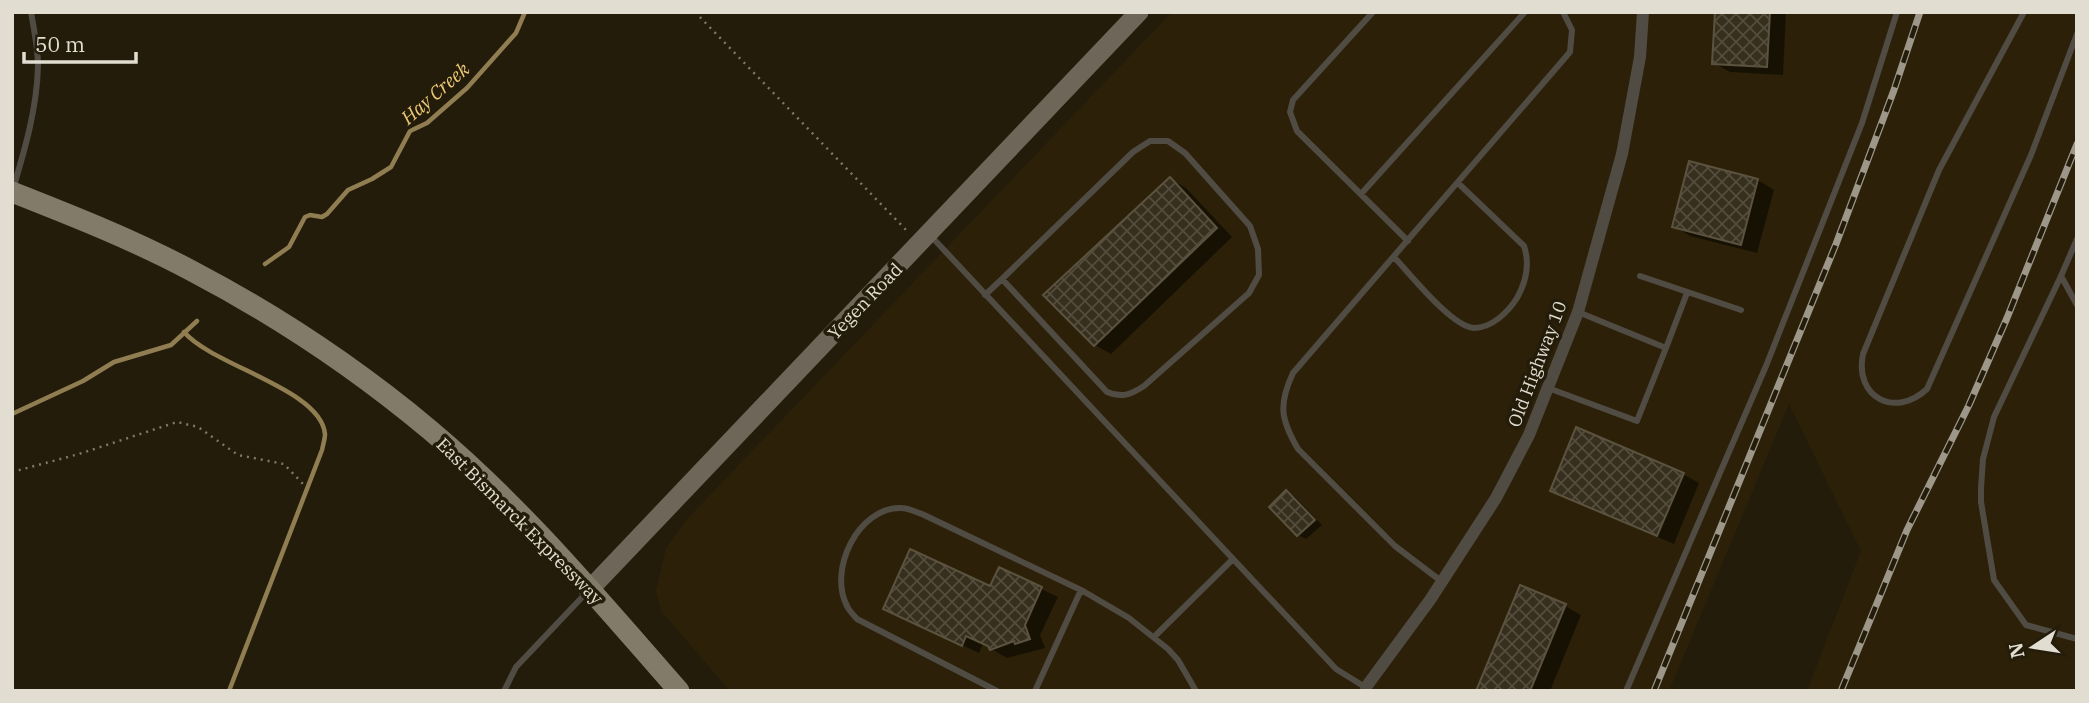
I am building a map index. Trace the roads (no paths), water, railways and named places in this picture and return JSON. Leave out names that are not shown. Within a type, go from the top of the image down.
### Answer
[{"type":"main road","name":"East Bismarck Expressway","points":[[12,191],[181,265],[322,349],[390,398],[458,455],[590,589],[679,691]]},
{"type":"street","name":"Yegen Road","points":[[590,589],[1139,12]]},
{"type":"street","name":"Old Highway 10","points":[[1365,689],[1496,498],[1529,435],[1578,312],[1622,154],[1640,57],[1643,12]]},
{"type":"lane","points":[[12,191],[24,152],[37,83],[37,54],[31,12]]},
{"type":"lane","points":[[1373,12],[1293,100],[1290,112],[1297,131],[1408,241]]},
{"type":"lane","points":[[1361,194],[1525,12]]},
{"type":"lane","points":[[1441,581],[1395,546],[1298,449],[1287,431],[1282,408],[1284,393],[1293,373],[1570,52],[1572,30],[1563,12]]},
{"type":"lane","points":[[1626,691],[1766,366],[1862,123],[1897,12]]},
{"type":"lane","points":[[2024,12],[1939,170],[1864,354],[1862,377],[1875,396],[1885,401],[1907,402],[1918,398],[1927,389],[2031,155],[2077,34]]},
{"type":"lane","points":[[985,295],[1133,152],[1150,141],[1168,141],[1185,153],[1250,226],[1258,249],[1259,275],[1249,293],[1144,386],[1131,394],[1119,396],[1107,392],[1002,279]]},
{"type":"lane","points":[[1394,257],[1457,322],[1474,328],[1492,323],[1510,309],[1527,275],[1524,246],[1458,183]]},
{"type":"lane","points":[[924,239],[985,295],[1336,669],[1365,689]]},
{"type":"lane","points":[[2077,239],[1994,417],[1983,459],[1981,502],[1994,580],[2026,625],[2077,639]]},
{"type":"lane","points":[[1640,276],[1741,310]]},
{"type":"lane","points":[[2061,276],[2077,304]]},
{"type":"lane","points":[[1548,388],[1637,421],[1687,293]]},
{"type":"lane","points":[[1578,312],[1666,348]]},
{"type":"lane","points":[[997,691],[857,619],[846,606],[842,585],[843,564],[855,533],[868,519],[886,510],[903,508],[922,514],[1081,590],[1155,636],[1178,660],[1196,691]]},
{"type":"lane","points":[[1155,636],[1233,559]]},
{"type":"lane","points":[[504,691],[516,667],[590,589]]},
{"type":"lane","points":[[1035,691],[1081,590]]},
{"type":"waterway","name":"Hay Creek","points":[[265,264],[289,247],[305,217],[322,217],[348,190],[391,167],[410,131],[427,123],[467,88],[516,33],[525,12]]},
{"type":"waterway","name":"Hay Creek","points":[[12,414],[83,381],[114,362],[171,345],[197,321]]},
{"type":"waterway","points":[[184,332],[218,356],[286,391],[305,404],[319,418],[325,434],[322,450],[229,691]]},
{"type":"railway","points":[[1654,691],[1836,244],[1894,90],[1920,12]]},
{"type":"railway","points":[[1841,691],[1907,530],[1969,405],[2007,318],[2077,144]]}]
